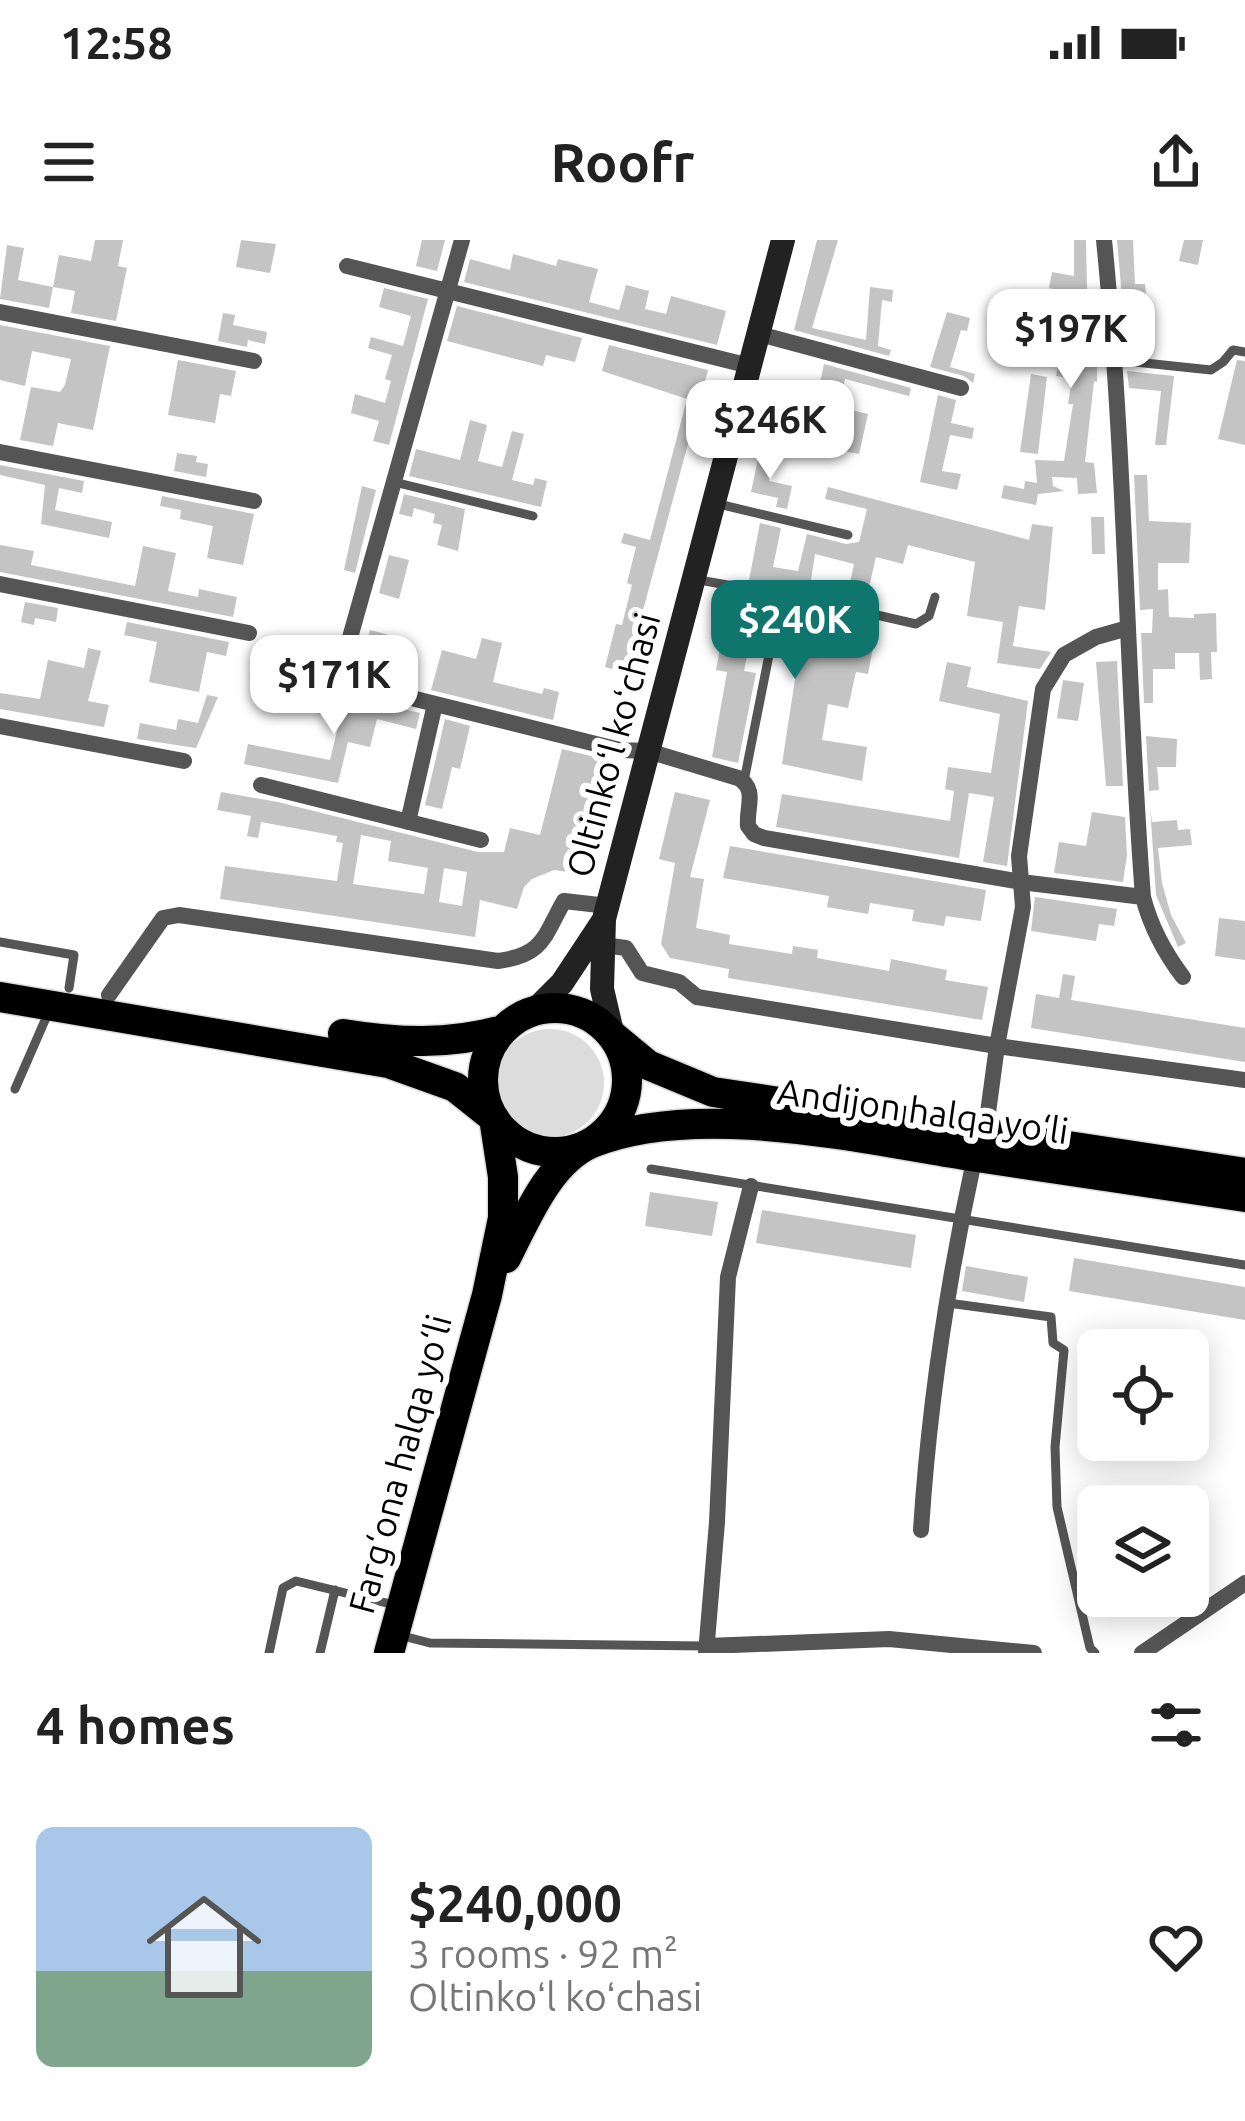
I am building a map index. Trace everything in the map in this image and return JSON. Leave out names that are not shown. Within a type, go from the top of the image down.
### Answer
[{"type":"highway","points":[[0,976],[60,997],[388,1063],[455,1087],[508,1135],[526,1147],[548,1152],[570,1151],[590,1143],[610,1128],[622,1107],[626,1071],[613,1036],[578,1011],[535,1010],[503,1030],[467,1040],[388,1041],[109,995],[60,997],[0,997]]},
{"type":"highway","points":[[494,1118],[485,1096],[483,1072],[503,1030]]},
{"type":"highway","name":"Andijon halqa yo‘li","points":[[613,1036],[648,1065],[713,1092],[1245,1197]]},
{"type":"highway","name":"Farg‘ona halqa yo‘li","points":[[395,1631],[487,1295],[503,1218],[503,1177],[494,1118]]},
{"type":"highway","name":"Andijon halqa yo‘li","points":[[590,1143],[660,1128],[795,1129],[1245,1174]]},
{"type":"highway","name":"Farg‘ona halqa yo‘li","points":[[487,1295],[550,1179],[590,1143]]},
{"type":"main road","name":"Oltinkoʻl koʻchasi","points":[[613,1036],[602,989],[601,928],[783,240]]},
{"type":"main road","name":"Oltinkoʻl koʻchasi","points":[[535,1010],[562,983],[601,928]]},
{"type":"street","points":[[461,240],[342,666],[346,677],[359,685],[620,751],[648,751],[744,782],[751,795],[748,826],[764,838],[1021,882],[1143,897]]},
{"type":"street","points":[[1104,240],[1116,360],[1143,897],[1165,953],[1183,977]]},
{"type":"street","points":[[347,266],[750,366]]},
{"type":"street","points":[[0,312],[254,361]]},
{"type":"street","points":[[759,334],[961,388]]},
{"type":"street","points":[[0,452],[254,501]]},
{"type":"street","points":[[0,584],[249,633]]},
{"type":"street","points":[[921,1530],[927,1435],[961,1220],[980,1146],[1023,907],[1019,856],[1043,689],[1064,655],[1096,637],[1128,628]]},
{"type":"street","points":[[408,822],[435,704]]},
{"type":"street","points":[[0,726],[184,761]]},
{"type":"street","points":[[261,785],[481,840]]},
{"type":"street","points":[[109,995],[164,918],[179,915],[498,961],[535,950],[551,932],[564,901],[626,948],[642,973],[680,982],[697,997],[997,1046],[1245,1079]]},
{"type":"street","points":[[751,1186],[728,1277],[707,1650],[889,1639],[1034,1653]]},
{"type":"street","points":[[1142,1653],[1245,1583]]},
{"type":"lane","points":[[1116,360],[1211,370],[1233,350],[1245,352]]},
{"type":"lane","points":[[394,482],[533,516]]},
{"type":"lane","points":[[714,503],[848,535]]},
{"type":"lane","points":[[693,580],[916,624],[928,616],[935,597]]},
{"type":"lane","points":[[744,782],[770,650]]},
{"type":"lane","points":[[0,942],[74,955],[60,997],[15,1089]]},
{"type":"lane","points":[[651,1169],[1245,1265]]},
{"type":"lane","points":[[948,1303],[1052,1317],[1053,1343],[1064,1350],[1055,1447],[1057,1508],[1095,1653]]},
{"type":"lane","points":[[269,1653],[283,1588],[296,1581],[334,1590],[395,1631],[430,1643],[707,1650]]},
{"type":"lane","points":[[320,1653],[334,1590]]},
{"type":"shaded area","points":[[550,1029],[571,1033],[588,1045],[600,1062],[604,1083],[600,1104],[588,1121],[571,1133],[550,1137],[529,1133],[512,1121],[500,1104],[496,1083],[500,1062],[512,1045],[529,1033]]},
{"type":"building","points":[[95,240],[123,240],[118,266],[127,268],[116,321],[71,313],[75,291],[53,287],[59,255],[91,261]]},
{"type":"building","points":[[241,240],[276,244],[270,273],[236,267]]},
{"type":"building","points":[[422,240],[445,240],[437,271],[416,266]]},
{"type":"building","points":[[817,240],[838,240],[812,328],[866,340],[870,287],[893,290],[892,302],[882,300],[878,346],[891,350],[889,356],[794,330]]},
{"type":"building","points":[[1074,240],[1086,240],[1088,338],[1097,338],[1097,382],[1085,462],[1094,463],[1097,493],[1078,494],[1077,478],[1052,477],[1053,486],[1064,491],[1038,494],[1036,505],[1001,498],[1004,485],[1024,489],[1025,481],[1037,483],[1035,460],[1064,461],[1072,378],[1056,376],[1059,360],[1079,363],[1078,339],[1067,338],[1065,298],[1049,288],[1052,272],[1074,276]]},
{"type":"building","points":[[1117,240],[1133,240],[1135,284],[1145,284],[1147,305],[1132,305],[1134,342],[1126,343]]},
{"type":"building","points":[[1184,240],[1203,240],[1198,265],[1179,261]]},
{"type":"building","points":[[7,245],[24,248],[18,280],[53,287],[49,308],[0,299]]},
{"type":"building","points":[[513,254],[556,266],[558,259],[598,269],[589,302],[619,310],[626,285],[649,291],[645,309],[666,314],[671,296],[726,311],[717,345],[464,282],[470,259],[510,270]]},
{"type":"building","points":[[384,288],[428,299],[389,445],[373,441],[379,421],[351,413],[355,394],[385,403],[392,355],[368,348],[371,337],[403,346],[411,316],[379,307]]},
{"type":"building","points":[[457,306],[582,338],[575,362],[546,355],[543,366],[447,341]]},
{"type":"building","points":[[947,312],[970,318],[967,331],[961,330],[950,367],[975,374],[973,383],[930,367]]},
{"type":"building","points":[[223,313],[235,315],[233,325],[267,332],[265,344],[248,340],[247,347],[218,341]]},
{"type":"building","points":[[0,325],[110,346],[93,430],[58,423],[53,446],[20,440],[31,387],[60,392],[71,359],[32,351],[25,386],[0,380]]},
{"type":"building","points":[[609,345],[708,370],[626,673],[605,667],[632,585],[627,583],[636,547],[621,543],[624,533],[650,540],[687,399],[602,371]]},
{"type":"building","points":[[178,360],[236,371],[231,396],[220,394],[215,423],[168,415]]},
{"type":"building","points":[[1237,360],[1245,361],[1245,445],[1218,439]]},
{"type":"building","points":[[824,364],[911,388],[909,396],[845,379],[840,406],[816,401]]},
{"type":"building","points":[[1127,371],[1174,376],[1166,445],[1155,445],[1161,391],[1129,388]]},
{"type":"building","points":[[1031,374],[1047,377],[1038,454],[1020,452]]},
{"type":"building","points":[[938,395],[956,400],[951,423],[974,428],[972,439],[950,435],[942,471],[961,474],[957,490],[920,482]]},
{"type":"building","points":[[851,410],[868,414],[859,454],[842,451]]},
{"type":"building","points":[[470,420],[487,425],[478,461],[502,467],[512,431],[524,434],[512,480],[533,485],[535,478],[547,481],[541,507],[409,476],[416,449],[460,460]]},
{"type":"building","points":[[177,453],[197,456],[196,462],[208,464],[206,477],[174,471]]},
{"type":"building","points":[[759,454],[775,457],[769,481],[792,486],[787,509],[776,507],[778,498],[751,492]]},
{"type":"building","points":[[0,465],[84,481],[82,493],[59,488],[55,510],[112,522],[109,538],[41,524],[45,485],[0,475]]},
{"type":"building","points":[[1134,475],[1147,475],[1149,521],[1191,523],[1189,563],[1158,563],[1158,590],[1168,589],[1169,617],[1216,613],[1212,679],[1200,680],[1199,653],[1175,653],[1175,669],[1153,669],[1153,703],[1144,703],[1141,633],[1152,633],[1153,609],[1140,610]]},
{"type":"building","points":[[362,486],[376,490],[355,573],[344,570]]},
{"type":"building","points":[[828,487],[1029,540],[1032,524],[1053,527],[1045,610],[1019,606],[1013,646],[1051,652],[1040,669],[997,663],[1003,622],[967,616],[975,562],[908,545],[903,564],[876,557],[867,596],[848,592],[854,564],[815,554],[810,586],[749,580],[760,523],[781,528],[773,567],[798,571],[807,534],[846,544],[859,542],[867,509],[825,499]]},
{"type":"building","points":[[404,494],[465,509],[458,551],[437,545],[442,525],[433,523],[435,514],[414,508],[412,517],[399,514]]},
{"type":"building","points":[[162,496],[254,514],[243,565],[207,558],[213,526],[180,519],[181,510],[160,506]]},
{"type":"building","points":[[1091,517],[1104,517],[1105,554],[1092,554]]},
{"type":"building","points":[[0,545],[34,551],[31,565],[135,586],[143,546],[176,553],[168,591],[198,597],[199,589],[237,597],[233,617],[0,572]]},
{"type":"building","points":[[389,555],[409,560],[399,599],[379,593]]},
{"type":"building","points":[[730,595],[842,616],[840,626],[876,632],[868,674],[856,672],[848,708],[828,704],[822,740],[867,747],[862,781],[782,764],[801,640],[752,630],[744,671],[756,673],[738,763],[712,757],[727,672],[716,670]]},
{"type":"building","points":[[25,602],[58,608],[56,622],[35,618],[34,625],[21,622]]},
{"type":"building","points":[[127,622],[229,642],[226,656],[207,652],[199,692],[149,682],[157,642],[124,635]]},
{"type":"building","points":[[370,630],[389,635],[379,672],[360,667]]},
{"type":"building","points":[[482,638],[502,643],[493,682],[542,694],[544,688],[559,692],[553,720],[431,690],[442,650],[476,659]]},
{"type":"building","points":[[88,648],[101,651],[88,701],[109,705],[104,727],[0,709],[0,693],[40,699],[48,660],[84,668]]},
{"type":"building","points":[[1117,661],[1123,786],[1106,786],[1096,662]]},
{"type":"building","points":[[947,662],[971,667],[967,687],[1028,701],[1007,866],[983,862],[994,797],[969,793],[959,858],[776,827],[782,794],[950,821],[954,791],[945,789],[948,767],[991,773],[1000,714],[939,701]]},
{"type":"building","points":[[302,663],[328,670],[323,690],[297,683]]},
{"type":"building","points":[[1063,680],[1084,683],[1078,721],[1057,718]]},
{"type":"building","points":[[323,690],[420,713],[416,729],[377,719],[370,747],[348,742],[338,783],[244,764],[248,744],[330,760],[340,718],[317,713]]},
{"type":"building","points":[[207,695],[218,697],[196,748],[137,739],[140,723],[176,730],[178,719],[198,723]]},
{"type":"building","points":[[445,719],[470,726],[460,769],[452,767],[442,809],[425,805]]},
{"type":"building","points":[[1146,736],[1177,739],[1176,767],[1157,767],[1159,790],[1149,791]]},
{"type":"building","points":[[562,749],[599,758],[568,872],[554,870],[532,879],[517,909],[480,900],[475,937],[220,899],[225,866],[337,881],[343,843],[336,842],[337,836],[261,822],[258,838],[247,836],[251,816],[217,810],[221,792],[478,852],[504,852],[510,828],[540,835]],"holes":[[[361,835],[391,841],[388,861],[428,868],[424,894],[353,884]],[[444,868],[467,872],[462,906],[439,902]]]},
{"type":"building","points":[[675,792],[710,800],[690,877],[704,879],[696,928],[730,935],[729,944],[792,954],[793,946],[818,950],[817,958],[889,971],[891,959],[947,970],[945,980],[988,987],[982,1020],[728,978],[729,969],[670,958],[661,944],[675,863],[659,859]]},
{"type":"building","points":[[1150,806],[1152,822],[1177,820],[1178,830],[1190,829],[1192,845],[1158,848],[1171,915],[1186,943],[1178,947],[1156,895]]},
{"type":"building","points":[[1092,812],[1125,817],[1123,882],[1054,873],[1059,842],[1086,846]]},
{"type":"building","points":[[730,846],[986,890],[981,921],[946,916],[944,926],[912,921],[914,910],[870,903],[868,914],[827,907],[829,896],[723,878]]},
{"type":"building","points":[[1035,897],[1117,909],[1114,926],[1099,924],[1096,941],[1031,931]]},
{"type":"building","points":[[1219,918],[1245,921],[1245,960],[1215,956]]},
{"type":"building","points":[[1063,974],[1075,976],[1071,1000],[1245,1028],[1245,1062],[1031,1028],[1036,994],[1059,998]]},
{"type":"building","points":[[650,1192],[718,1202],[712,1236],[645,1226]]},
{"type":"building","points":[[762,1210],[916,1235],[911,1268],[756,1243]]},
{"type":"building","points":[[1074,1258],[1245,1287],[1245,1320],[1069,1291]]},
{"type":"building","points":[[966,1266],[1028,1277],[1024,1302],[962,1291]]}]
